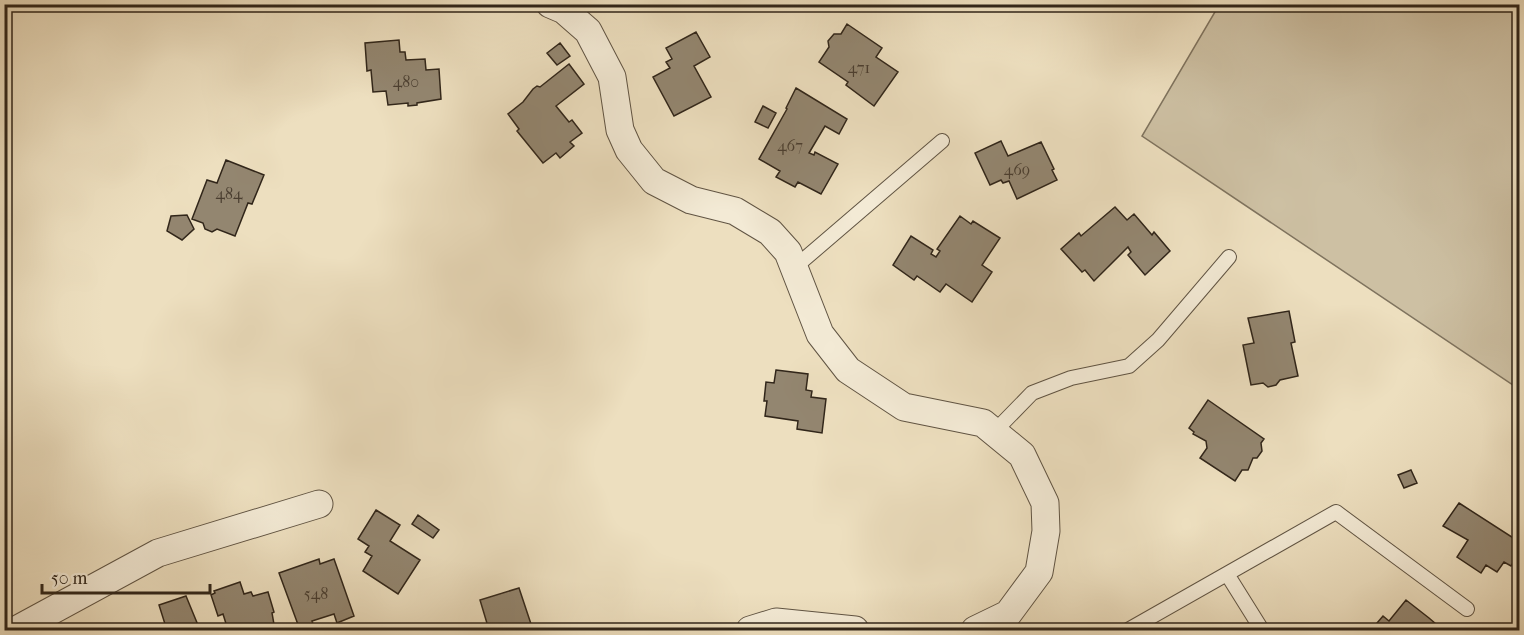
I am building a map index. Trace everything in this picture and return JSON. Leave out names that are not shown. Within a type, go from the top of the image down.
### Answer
[{"type":"street","points":[[550,4],[564,10],[588,31],[612,76],[620,130],[629,150],[654,181],[691,200],[735,211],[770,232],[788,252],[820,334],[848,370],[904,407],[983,423],[1022,455],[1045,503],[1046,531],[1039,572],[1008,614],[975,630]]},
{"type":"street","points":[[16,630],[158,553],[319,504]]},
{"type":"street","points":[[750,630],[776,622],[855,630]]},
{"type":"lane","points":[[794,267],[942,141]]},
{"type":"lane","points":[[994,432],[1032,393],[1071,378],[1129,366],[1158,340],[1229,257]]},
{"type":"lane","points":[[1128,630],[1336,512],[1467,609]]},
{"type":"lane","points":[[1227,574],[1262,630]]},
{"type":"shaded area","points":[[1219,5],[1519,5],[1519,389],[1142,136]]},
{"type":"building","points":[[847,24],[882,48],[876,57],[898,72],[874,106],[846,85],[848,82],[819,62],[829,47],[828,41],[834,34],[841,34]]},
{"type":"building","points":[[696,32],[710,57],[694,66],[711,97],[674,116],[653,77],[670,68],[666,62],[672,59],[666,48]]},
{"type":"building","points":[[399,40],[400,52],[405,52],[406,60],[425,59],[426,70],[439,69],[441,99],[417,103],[417,105],[408,106],[408,103],[388,105],[386,91],[373,92],[371,70],[367,71],[365,43]]},
{"type":"building","points":[[560,43],[570,56],[557,65],[547,53]]},
{"type":"building","points":[[569,64],[584,84],[556,106],[569,122],[572,120],[582,133],[570,142],[574,146],[560,158],[556,153],[543,163],[517,131],[519,129],[508,114],[523,102],[533,89],[540,87]]},
{"type":"building","points":[[796,88],[847,119],[839,134],[825,126],[809,153],[814,155],[815,152],[838,164],[821,194],[798,182],[795,187],[776,177],[780,171],[759,159]]},
{"type":"building","points":[[763,106],[776,113],[768,128],[755,122]]},
{"type":"building","points":[[1001,141],[1008,156],[1041,142],[1057,180],[1017,199],[1009,181],[1003,183],[1001,180],[990,185],[975,153]]},
{"type":"building","points":[[226,160],[264,175],[252,204],[248,203],[235,236],[217,229],[212,232],[205,229],[203,223],[192,219],[207,180],[217,183]]},
{"type":"building","points":[[1115,207],[1127,220],[1134,214],[1170,251],[1145,275],[1128,255],[1131,252],[1128,247],[1094,281],[1085,270],[1082,272],[1061,249],[1079,233],[1081,236]]},
{"type":"building","points":[[187,215],[194,229],[182,240],[167,231],[171,216]]},
{"type":"building","points":[[960,216],[971,224],[973,221],[1000,238],[982,265],[992,272],[972,302],[946,284],[940,292],[917,276],[914,280],[893,265],[911,236],[933,250],[931,254],[936,257],[940,251],[937,249]]},
{"type":"building","points":[[1289,311],[1295,342],[1291,343],[1298,376],[1280,380],[1276,385],[1268,387],[1263,383],[1251,385],[1243,345],[1254,343],[1248,318]]},
{"type":"building","points":[[776,370],[808,374],[806,390],[812,391],[811,397],[826,399],[822,433],[797,429],[798,421],[765,416],[766,382],[774,383]]},
{"type":"building","points":[[1208,400],[1264,439],[1261,443],[1262,451],[1257,458],[1253,458],[1248,470],[1242,470],[1235,481],[1200,458],[1207,448],[1206,441],[1193,434],[1194,432],[1189,428]]},
{"type":"building","points":[[1411,470],[1417,483],[1404,488],[1398,475]]},
{"type":"building","points":[[1459,503],[1518,541],[1515,545],[1520,552],[1511,566],[1504,562],[1497,572],[1486,565],[1481,573],[1457,557],[1468,540],[1443,526]]},
{"type":"building","points":[[376,510],[400,525],[390,541],[420,560],[398,594],[363,571],[372,556],[365,552],[369,546],[358,539]]},
{"type":"building","points":[[418,515],[439,530],[433,538],[412,524]]},
{"type":"building","points":[[319,559],[320,564],[334,559],[354,616],[337,623],[334,614],[312,621],[315,630],[300,630],[279,573]]},
{"type":"building","points":[[240,582],[244,594],[251,592],[253,596],[268,592],[274,612],[272,613],[275,630],[264,630],[264,628],[228,630],[223,614],[218,616],[211,595],[215,593],[214,591]]},
{"type":"building","points":[[519,588],[533,630],[489,630],[480,600]]},
{"type":"building","points":[[186,596],[200,630],[153,630],[165,624],[159,605]]},
{"type":"building","points":[[1406,600],[1443,630],[1371,630],[1383,616],[1389,621]]}]
